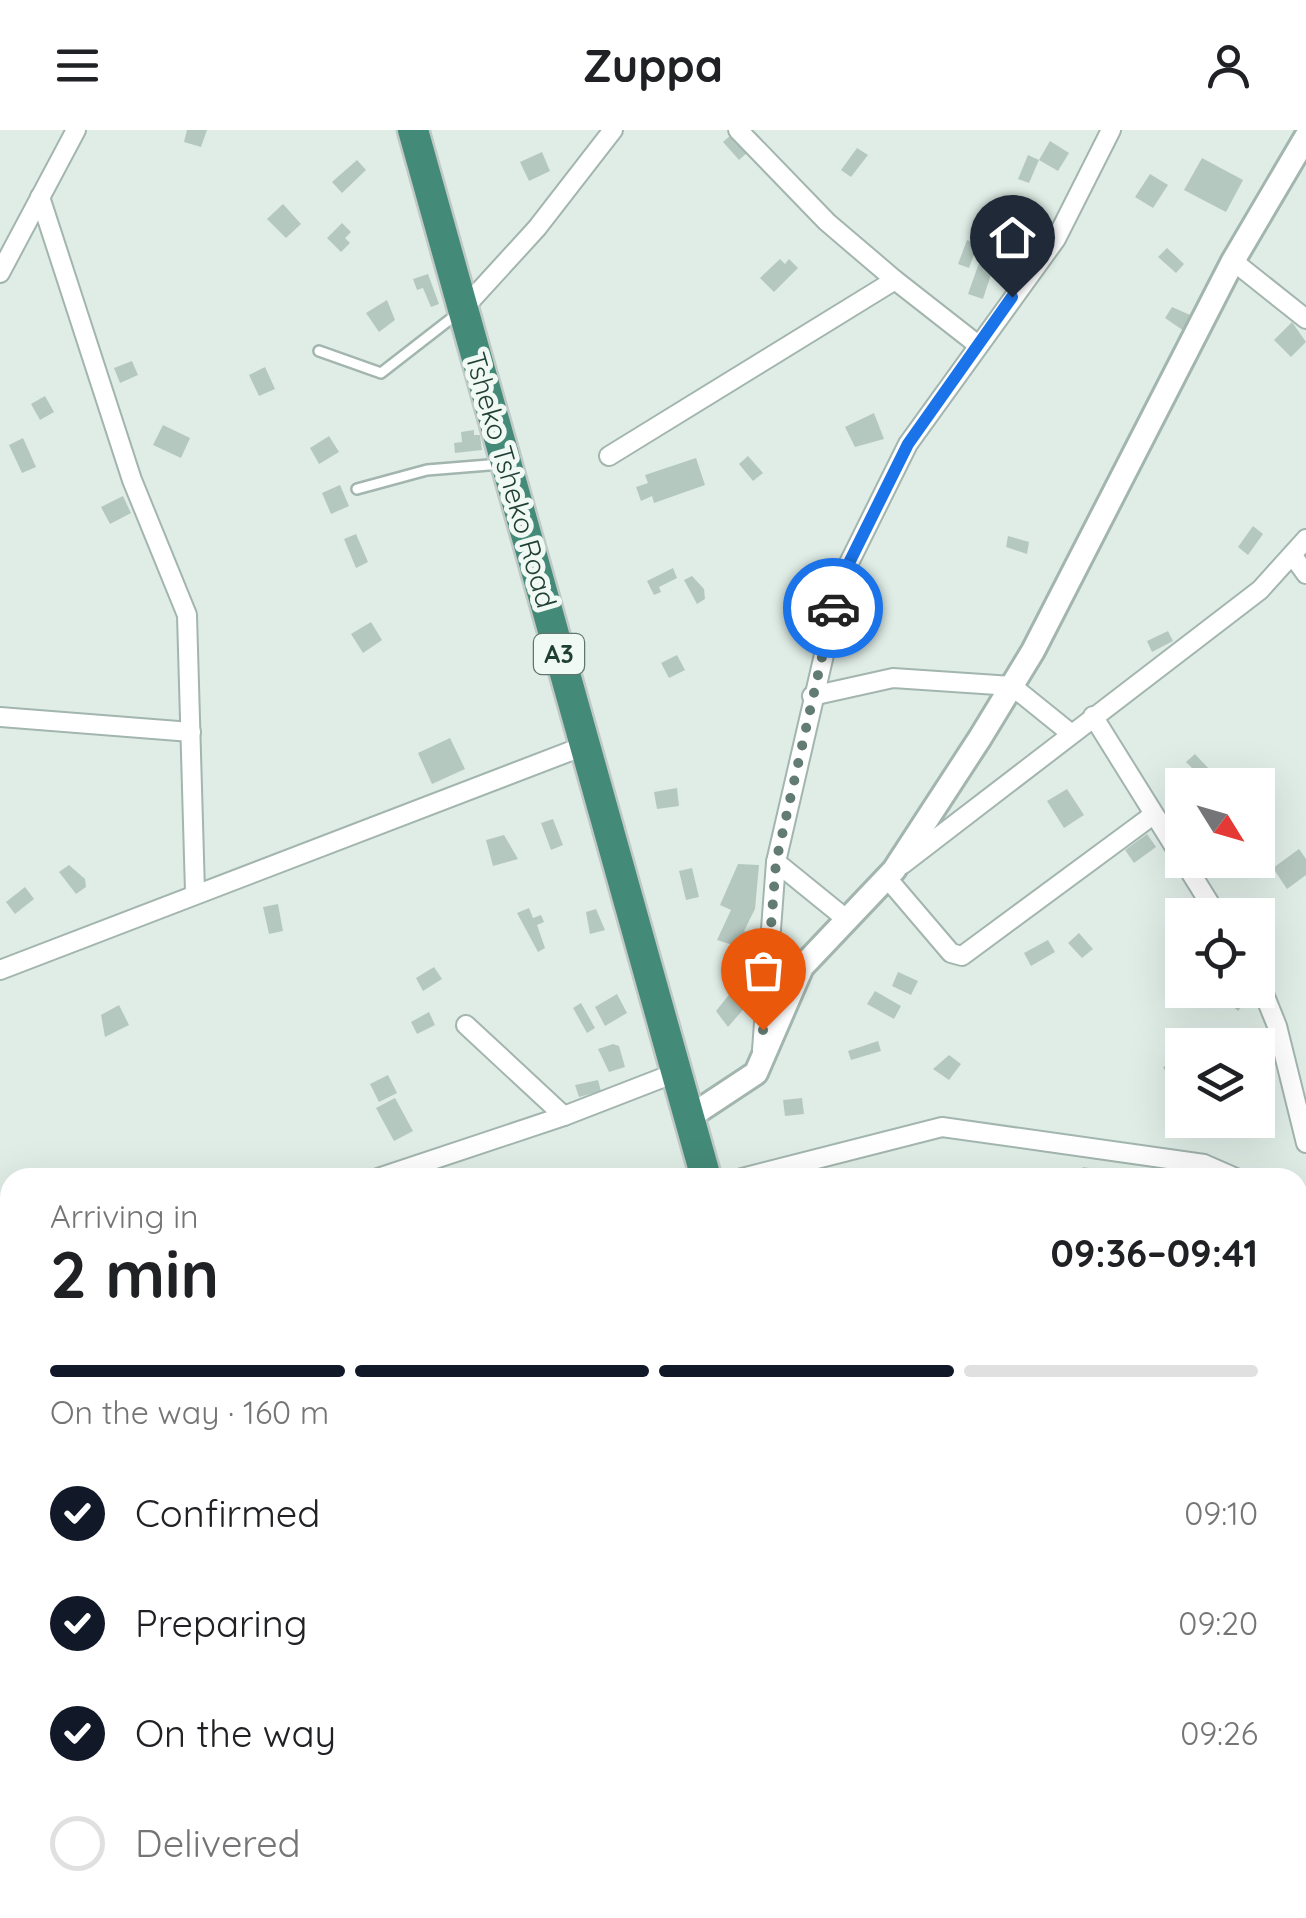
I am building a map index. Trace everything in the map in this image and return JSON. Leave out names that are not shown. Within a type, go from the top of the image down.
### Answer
[{"type":"highway","name":"Tsheko Tsheko Road","points":[[413,130],[703,1168]]},
{"type":"street","points":[[0,273],[76,130]]},
{"type":"street","points":[[463,309],[536,228],[613,130]]},
{"type":"street","points":[[738,130],[827,222],[978,344]]},
{"type":"street","points":[[761,1065],[776,862],[842,577],[908,444],[1056,239],[1110,130]]},
{"type":"street","points":[[891,874],[1012,686],[1233,261],[1306,137]]},
{"type":"street","points":[[40,197],[132,480],[182,592],[190,640],[195,892]]},
{"type":"street","points":[[1233,261],[1306,318]]},
{"type":"street","points":[[609,456],[895,280]]},
{"type":"street","points":[[688,1118],[750,1080],[761,1065],[802,967],[891,874],[1070,732],[1260,590],[1306,538]]},
{"type":"street","points":[[1292,556],[1306,574]]},
{"type":"street","points":[[812,696],[893,678],[1012,686],[1070,732]]},
{"type":"street","points":[[1093,716],[1207,898]]},
{"type":"street","points":[[0,717],[191,732]]},
{"type":"street","points":[[0,970],[584,746]]},
{"type":"street","points":[[891,874],[951,953],[962,956],[1153,816]]},
{"type":"street","points":[[776,862],[846,918]]},
{"type":"street","points":[[1270,1008],[1306,1143]]},
{"type":"street","points":[[466,1025],[564,1116]]},
{"type":"street","points":[[408,1168],[674,1074]]},
{"type":"street","points":[[781,1168],[942,1127],[1165,1168]]},
{"type":"street","points":[[1177,1168],[1204,1164],[1213,1168]]},
{"type":"lane","points":[[318,351],[380,373],[463,309]]},
{"type":"lane","points":[[356,489],[427,470],[507,464]]},
{"type":"building","points":[[187,130],[207,130],[201,147],[184,142]]},
{"type":"building","points":[[732,134],[747,153],[739,160],[723,142]]},
{"type":"building","points":[[1050,141],[1069,153],[1058,171],[1039,160]]},
{"type":"building","points":[[857,148],[868,155],[851,177],[841,170]]},
{"type":"building","points":[[542,152],[550,171],[529,181],[520,162]]},
{"type":"building","points":[[1028,155],[1039,160],[1029,183],[1018,179]]},
{"type":"building","points":[[1202,158],[1243,180],[1226,212],[1184,190]]},
{"type":"building","points":[[357,160],[366,170],[342,193],[332,182]]},
{"type":"building","points":[[1150,174],[1168,185],[1153,208],[1135,197]]},
{"type":"building","points":[[283,204],[301,224],[286,238],[267,219]]},
{"type":"building","points":[[342,223],[351,232],[345,238],[350,243],[341,252],[327,238]]},
{"type":"building","points":[[967,240],[978,244],[969,268],[958,264]]},
{"type":"building","points":[[1018,245],[1030,253],[1019,270],[1007,262]]},
{"type":"building","points":[[1167,248],[1184,264],[1176,273],[1158,257]]},
{"type":"building","points":[[780,259],[785,264],[789,259],[798,268],[774,292],[760,278]]},
{"type":"building","points":[[979,263],[993,268],[983,299],[968,294]]},
{"type":"building","points":[[428,274],[439,304],[431,307],[423,288],[417,290],[413,279]]},
{"type":"building","points":[[387,300],[395,320],[379,332],[366,313]]},
{"type":"building","points":[[1172,307],[1197,318],[1187,333],[1165,318]]},
{"type":"building","points":[[1292,322],[1306,342],[1291,357],[1274,340]]},
{"type":"building","points":[[132,361],[138,375],[120,383],[114,368]]},
{"type":"building","points":[[265,367],[275,389],[259,396],[249,375]]},
{"type":"building","points":[[45,396],[54,412],[40,420],[31,404]]},
{"type":"building","points":[[874,413],[884,439],[855,447],[845,427]]},
{"type":"building","points":[[163,425],[190,438],[181,458],[153,445]]},
{"type":"building","points":[[474,430],[474,435],[480,435],[482,450],[455,453],[454,443],[462,442],[461,432]]},
{"type":"building","points":[[329,436],[339,452],[319,464],[310,448]]},
{"type":"building","points":[[23,438],[36,467],[22,473],[9,445]]},
{"type":"building","points":[[748,456],[763,473],[753,481],[739,464]]},
{"type":"building","points":[[696,458],[705,485],[654,503],[652,496],[641,501],[636,487],[648,483],[645,475]]},
{"type":"building","points":[[340,485],[349,506],[331,514],[322,493]]},
{"type":"building","points":[[123,496],[131,513],[110,524],[101,507]]},
{"type":"building","points":[[1253,526],[1263,534],[1248,555],[1238,547]]},
{"type":"building","points":[[356,534],[368,562],[356,568],[344,539]]},
{"type":"building","points":[[1008,536],[1029,542],[1027,554],[1006,547]]},
{"type":"building","points":[[673,568],[677,578],[659,587],[661,592],[654,595],[647,581]]},
{"type":"building","points":[[692,576],[704,589],[705,599],[697,604],[684,580]]},
{"type":"building","points":[[371,622],[382,640],[363,653],[351,634]]},
{"type":"building","points":[[1168,631],[1173,641],[1152,652],[1147,641]]},
{"type":"building","points":[[677,655],[685,670],[669,678],[661,663]]},
{"type":"building","points":[[450,738],[465,769],[432,784],[418,753]]},
{"type":"building","points":[[1195,754],[1208,768],[1192,768],[1186,762]]},
{"type":"building","points":[[677,788],[679,806],[657,809],[654,792]]},
{"type":"building","points":[[1067,789],[1084,815],[1064,828],[1047,801]]},
{"type":"building","points":[[553,819],[563,845],[551,850],[541,823]]},
{"type":"building","points":[[1147,834],[1156,847],[1134,863],[1125,850]]},
{"type":"building","points":[[504,835],[518,859],[493,866],[486,840]]},
{"type":"building","points":[[1299,849],[1306,859],[1306,875],[1287,889],[1275,867]]},
{"type":"building","points":[[738,864],[759,865],[755,909],[744,931],[750,933],[742,948],[717,940],[731,910],[720,905]]},
{"type":"building","points":[[69,865],[85,879],[86,887],[76,894],[59,872]]},
{"type":"building","points":[[692,868],[699,897],[686,900],[679,871]]},
{"type":"building","points":[[25,887],[34,899],[15,914],[6,902]]},
{"type":"building","points":[[278,904],[283,931],[269,934],[263,907]]},
{"type":"building","points":[[529,908],[533,918],[541,915],[544,922],[537,925],[545,948],[538,952],[517,913]]},
{"type":"building","points":[[596,909],[605,930],[590,934],[586,912]]},
{"type":"building","points":[[1079,933],[1093,949],[1082,958],[1068,943]]},
{"type":"building","points":[[1048,940],[1055,952],[1031,966],[1024,953]]},
{"type":"building","points":[[434,967],[442,979],[423,991],[416,978]]},
{"type":"building","points":[[898,972],[918,981],[911,995],[892,986]]},
{"type":"building","points":[[740,981],[754,997],[728,1027],[716,1011]]},
{"type":"building","points":[[875,991],[901,1006],[894,1019],[867,1004]]},
{"type":"building","points":[[617,994],[627,1013],[605,1026],[595,1007]]},
{"type":"building","points":[[581,1003],[595,1028],[587,1033],[573,1008]]},
{"type":"building","points":[[119,1005],[129,1025],[105,1037],[101,1015]]},
{"type":"building","points":[[429,1012],[435,1025],[417,1034],[411,1022]]},
{"type":"building","points":[[878,1041],[881,1051],[851,1060],[848,1051]]},
{"type":"building","points":[[619,1046],[625,1067],[609,1072],[598,1049]]},
{"type":"building","points":[[949,1055],[961,1064],[949,1080],[933,1069]]},
{"type":"building","points":[[388,1075],[397,1093],[379,1102],[370,1084]]},
{"type":"building","points":[[598,1080],[601,1091],[579,1097],[575,1085]]},
{"type":"building","points":[[395,1098],[413,1131],[394,1141],[376,1108]]},
{"type":"building","points":[[802,1098],[804,1114],[785,1116],[783,1100]]},
{"type":"way so far","points":[[763,1030],[776,862],[833,608]]},
{"type":"route","points":[[833,608],[842,577],[908,444],[1012,297]]}]
